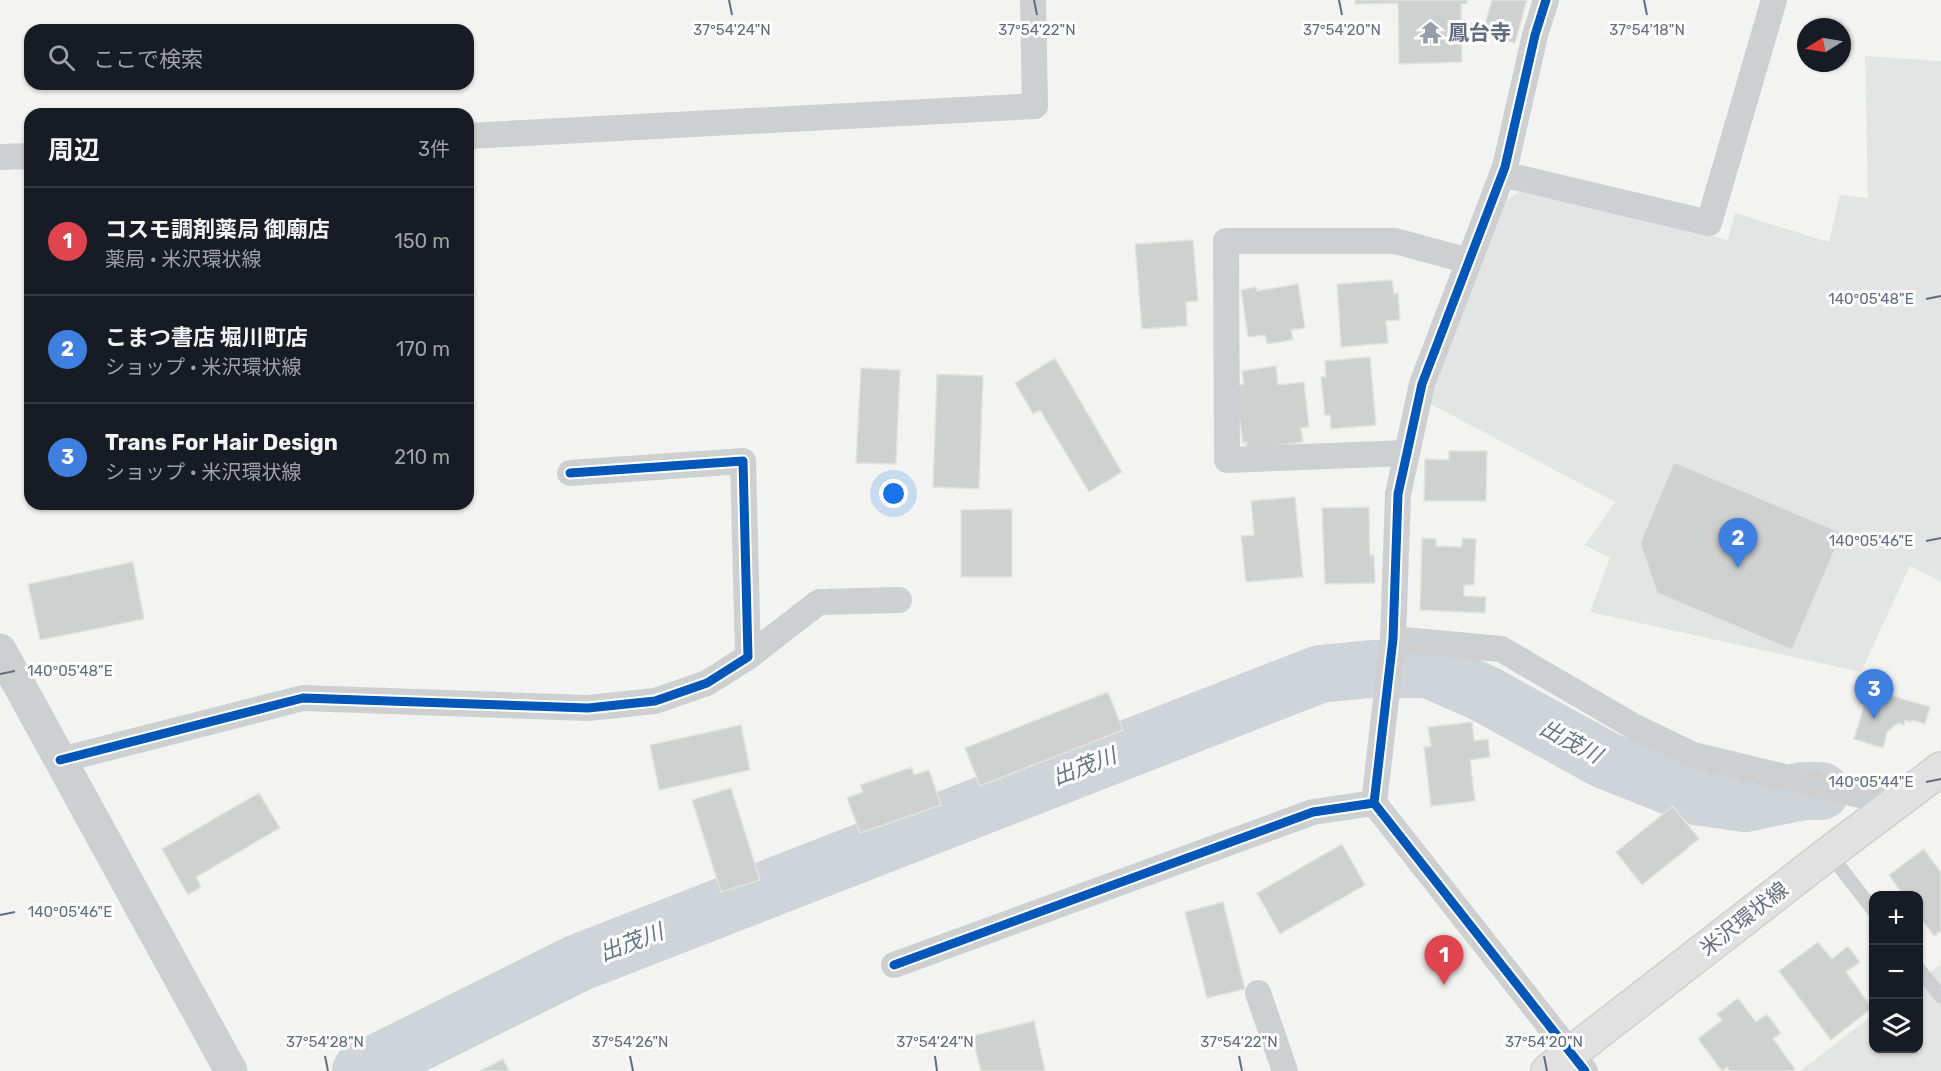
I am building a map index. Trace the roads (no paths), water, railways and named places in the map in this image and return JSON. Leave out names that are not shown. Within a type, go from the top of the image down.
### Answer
[{"type":"main road","name":"米沢環状線","points":[[1568,1065],[1829,853],[1941,769]]},
{"type":"street","points":[[474,136],[1035,106],[1033,0]]},
{"type":"street","points":[[1546,0],[1535,35],[1502,174],[1422,384],[1398,494],[1393,639],[1374,803],[1568,1065]]},
{"type":"street","points":[[1502,174],[1709,222],[1774,0]]},
{"type":"street","points":[[0,157],[24,156]]},
{"type":"street","points":[[1407,453],[1227,460],[1226,241],[1395,241],[1469,261]]},
{"type":"street","points":[[570,472],[743,461],[748,657]]},
{"type":"street","points":[[60,760],[303,698],[588,708],[655,701],[707,683],[748,657],[819,602],[899,600]]},
{"type":"street","points":[[1393,639],[1501,649],[1633,726],[1693,755],[1894,803]]},
{"type":"street","points":[[0,650],[231,1071]]},
{"type":"street","points":[[894,965],[1313,812],[1374,803]]},
{"type":"street","points":[[1258,993],[1285,1071]]},
{"type":"lane","points":[[1829,853],[1869,904]]},
{"type":"lane","points":[[1923,974],[1941,997]]},
{"type":"waterway","name":"出茂川","points":[[361,1071],[578,963],[1320,674],[1371,669],[1428,669],[1483,693],[1605,760],[1696,796],[1745,803],[1803,791],[1821,791]]},
{"type":"place","name":"鳳台寺","points":[[1430,33]]},
{"type":"place","name":"こまつ書店 堀川町店","points":[[1738,568]]},
{"type":"place","name":"Trans For Hair Design","points":[[1874,719]]},
{"type":"place","name":"コスモ調剤薬局 御廟店","points":[[1444,985]]}]
